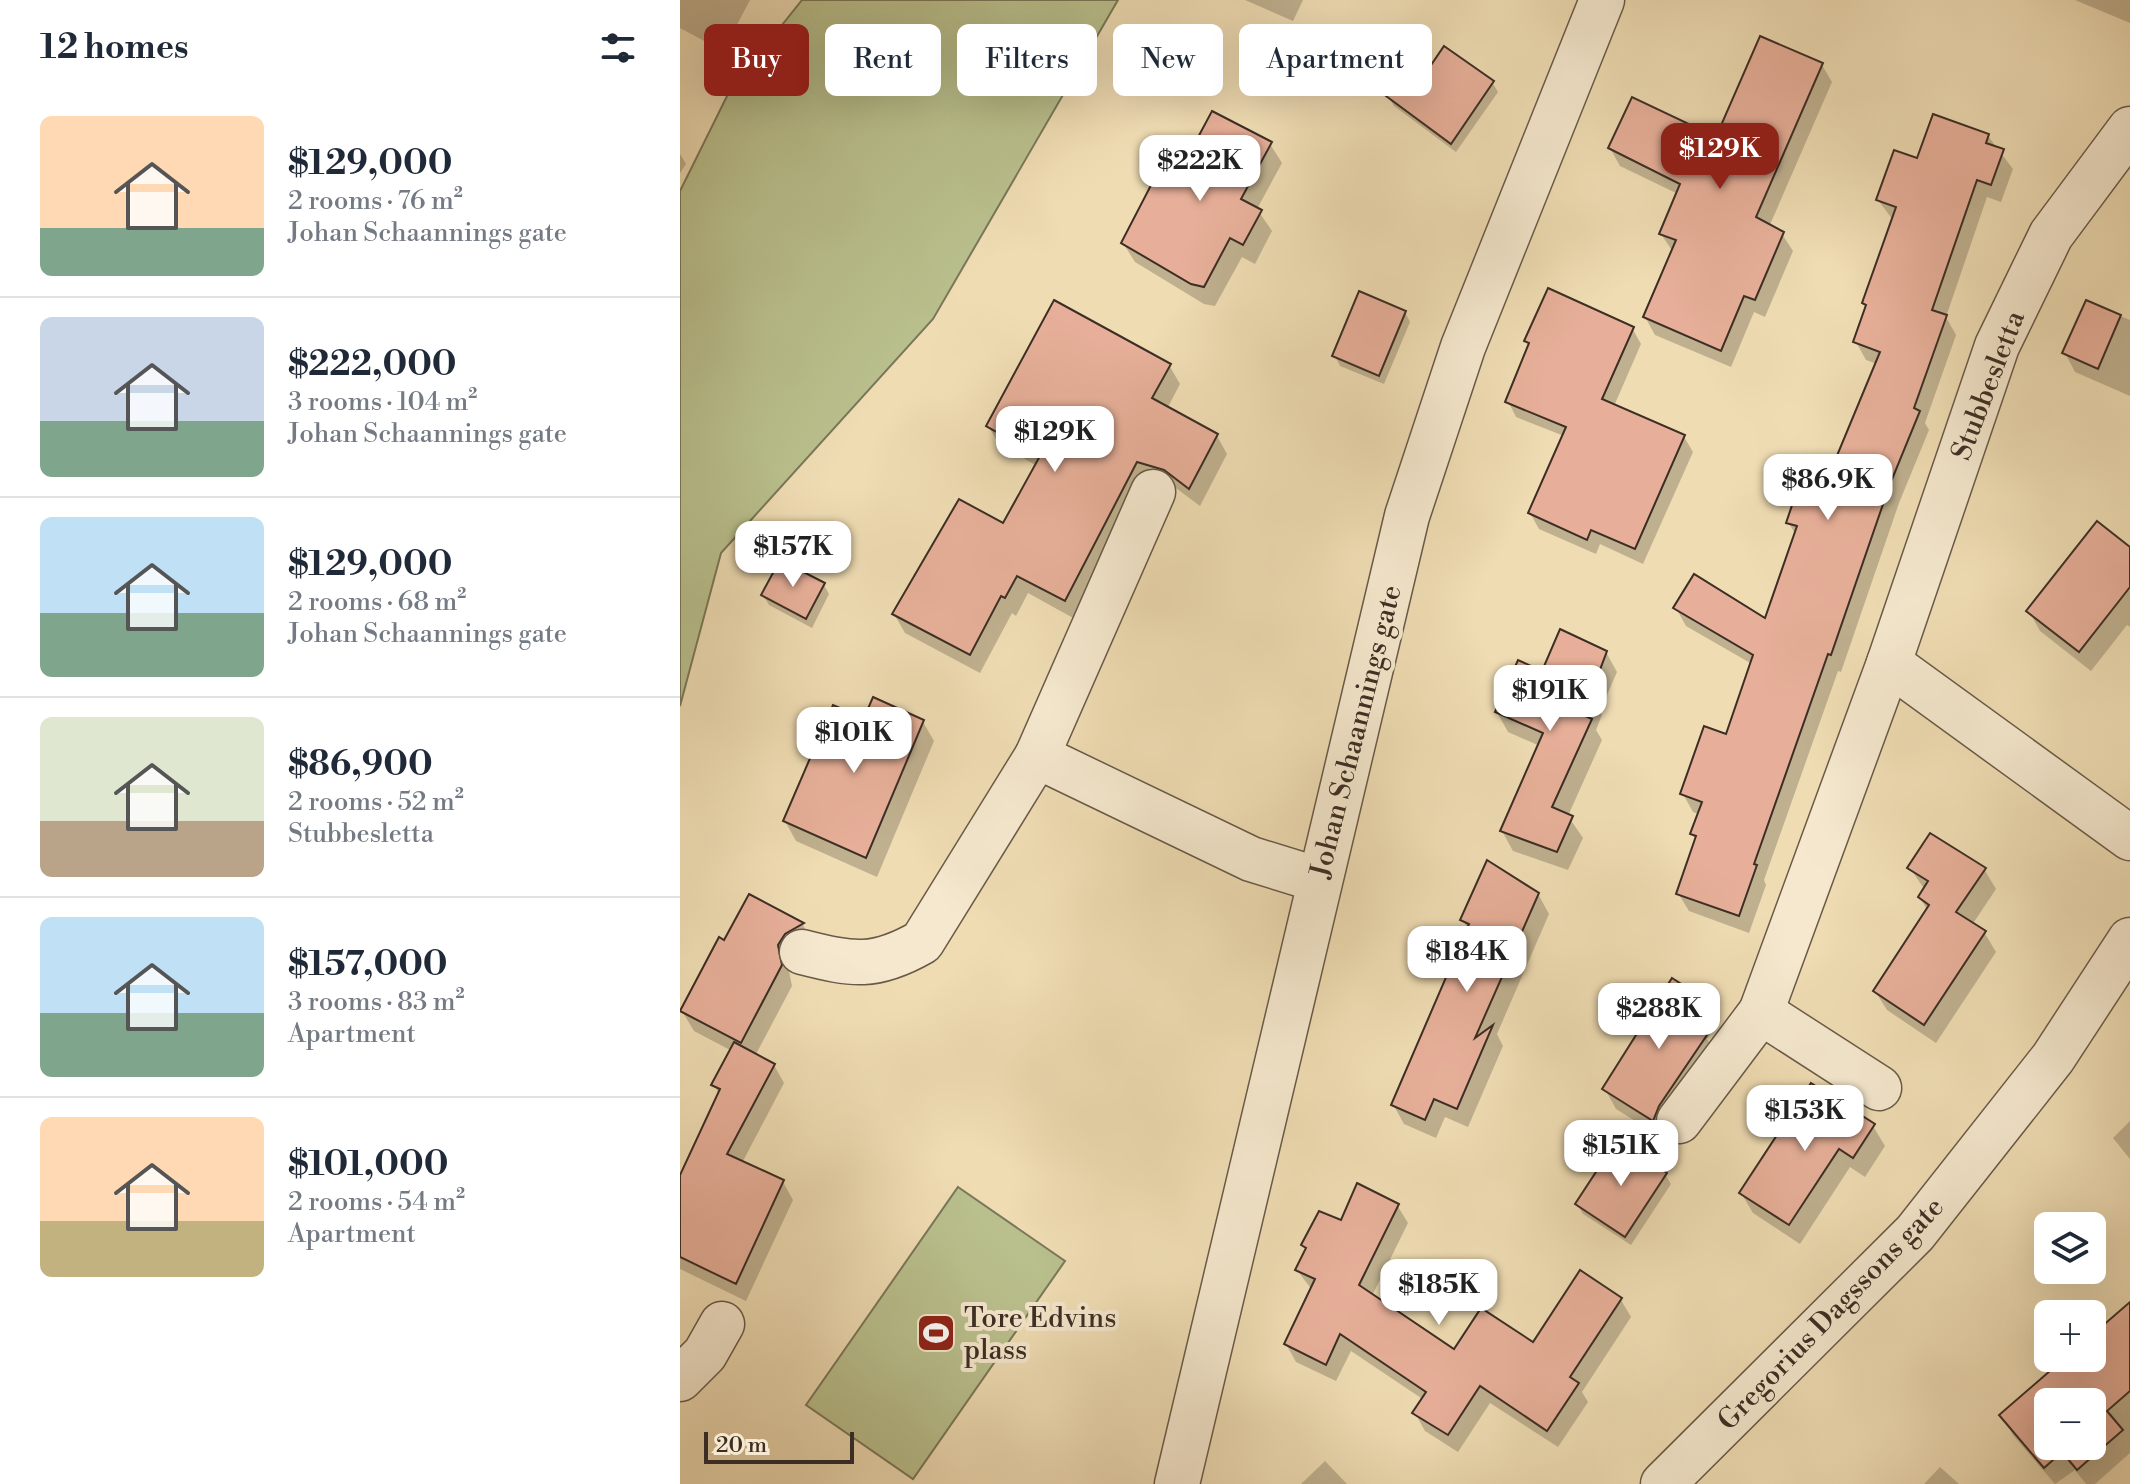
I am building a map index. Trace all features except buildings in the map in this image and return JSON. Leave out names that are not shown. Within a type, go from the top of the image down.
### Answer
[{"type":"street","name":"Johan Schaannings gate","points":[[1175,1483],[1407,516],[1463,347],[1602,0]]},
{"type":"street","name":"Stubbesletta","points":[[1679,1121],[1761,1012],[1889,663],[1997,346],[2051,235],[2130,129]]},
{"type":"street","points":[[802,952],[845,963],[892,959],[922,942],[1037,756],[1153,492]]},
{"type":"street","points":[[1889,663],[2130,838]]},
{"type":"street","points":[[1037,756],[1251,859],[1319,880]]},
{"type":"street","name":"Gregorius Dagssons gate","points":[[1663,1484],[1915,1233],[2053,1058],[2118,983],[2130,940]]},
{"type":"street","points":[[1761,1012],[1879,1088]]},
{"type":"street","points":[[680,1379],[705,1354],[722,1324]]},
{"type":"green space","points":[[802,0],[1118,0],[1097,36],[1097,24],[957,24],[957,96],[1062,96],[933,319],[721,553],[680,706],[680,191],[727,96],[809,96],[809,24],[783,24]]},
{"type":"green space","name":"Tore Edvins plass","points":[[958,1187],[1065,1261],[913,1479],[806,1405]]},
{"type":"place","name":"Tore Edvins plass","points":[[936,1333]]}]
